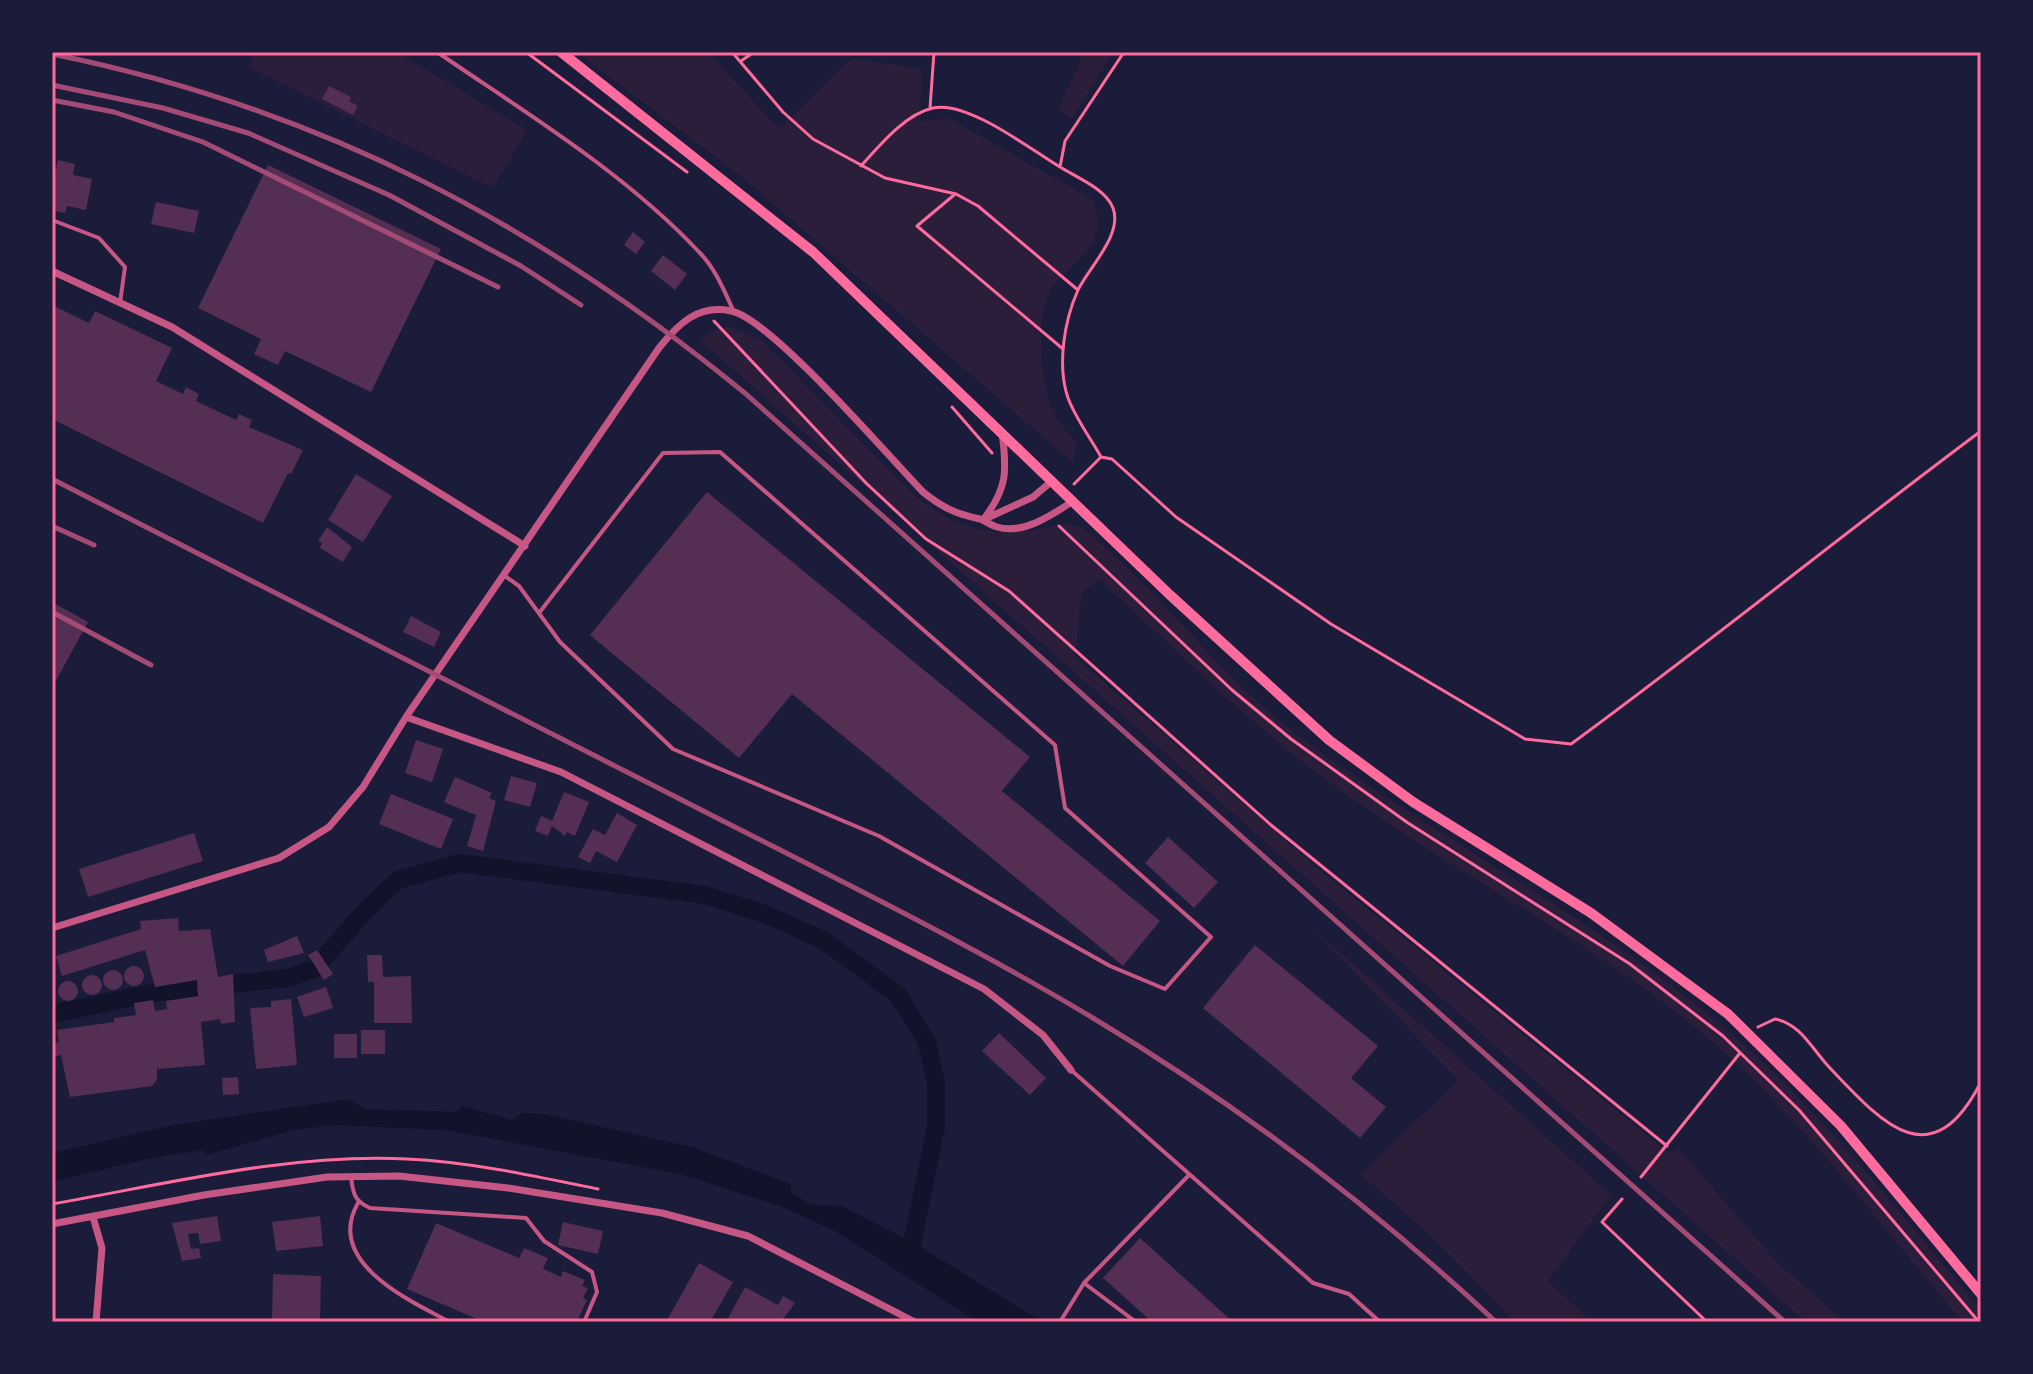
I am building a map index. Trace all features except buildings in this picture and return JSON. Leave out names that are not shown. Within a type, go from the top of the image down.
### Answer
[{"type":"main road","points":[[561,52],[813,252],[1329,740],[1413,802],[1688,981],[1752,1036],[1841,1126],[1981,1294]]},
{"type":"street","points":[[52,271],[172,327],[525,546]]},
{"type":"street","points":[[52,928],[279,858],[329,827],[363,787],[406,717],[659,348],[682,322],[703,310],[733,311],[772,335],[923,492],[958,516],[983,520],[995,527],[1015,529],[1051,517],[1069,497]]},
{"type":"street","points":[[983,520],[999,499],[1006,468],[1002,432]]},
{"type":"street","points":[[983,520],[1033,497],[1052,481]]},
{"type":"street","points":[[406,717],[561,772],[984,989],[1043,1035],[1071,1070]]},
{"type":"street","points":[[52,1224],[204,1195],[351,1177],[399,1176],[492,1186],[662,1213],[748,1236],[915,1322]]},
{"type":"street","points":[[93,1217],[102,1248],[96,1322]]},
{"type":"lane","points":[[437,52],[619,181],[701,253],[721,284],[733,311]]},
{"type":"lane","points":[[52,220],[99,238],[125,267],[120,303]]},
{"type":"lane","points":[[505,576],[519,586],[560,642],[673,749],[879,836],[1110,966],[1165,989],[1211,937],[1065,808],[1055,745],[720,452],[663,453],[539,613]]},
{"type":"lane","points":[[1071,1070],[1313,1283],[1349,1294],[1380,1322]]},
{"type":"lane","points":[[1060,1322],[1084,1283],[1189,1175]]},
{"type":"lane","points":[[351,1177],[353,1194],[358,1203],[370,1208],[526,1218],[544,1241],[592,1272],[597,1292],[584,1322]]},
{"type":"lane","points":[[358,1203],[351,1215],[350,1228],[358,1257],[395,1293],[450,1322]]},
{"type":"lane","points":[[1084,1283],[1136,1322]]},
{"type":"path","points":[[526,52],[692,176]]},
{"type":"path","points":[[732,52],[783,112],[813,139],[885,178],[956,194],[978,206],[1078,290]]},
{"type":"path","points":[[741,61],[754,52]]},
{"type":"path","points":[[930,108],[934,52]]},
{"type":"path","points":[[1060,167],[1065,141],[1124,52]]},
{"type":"path","points":[[861,166],[895,131],[930,108],[946,106],[969,113],[1102,193],[1113,208],[1114,224],[1107,243],[1078,290],[1063,349],[1068,397],[1101,457],[1122,465],[1176,517],[1331,624],[1525,739],[1571,744],[1720,635],[1852,528],[1981,431]]},
{"type":"path","points":[[956,194],[917,226],[1063,349]]},
{"type":"path","points":[[703,310],[753,359],[866,483],[926,539],[1009,591],[1271,825],[1667,1146]]},
{"type":"path","points":[[945,399],[995,456]]},
{"type":"path","points":[[1069,497],[1101,457]]},
{"type":"path","points":[[1056,522],[1232,690],[1291,739],[1408,823],[1672,993],[1740,1052],[1863,1183],[1979,1322]]},
{"type":"path","points":[[1641,1177],[1761,1024],[1775,1019],[1795,1026],[1828,1066],[1902,1133],[1939,1132],[1953,1123],[1970,1104],[1981,1082]]},
{"type":"path","points":[[1622,1199],[1602,1222],[1707,1322]]},
{"type":"shaded area","points":[[253,52],[397,52],[527,130],[493,188],[250,68]]},
{"type":"shaded area","points":[[576,52],[708,52],[779,129],[851,58],[922,69],[920,121],[949,118],[1092,199],[1097,231],[1092,244],[1054,286],[1047,299],[1042,324],[1043,369],[1048,397],[1057,418],[1077,444],[1073,463],[742,177]]},
{"type":"shaded area","points":[[1081,52],[1114,52],[1071,119],[1058,109],[1081,60]]},
{"type":"shaded area","points":[[730,326],[762,341],[915,496],[942,515],[969,527],[999,532],[1063,525],[1081,527],[1136,576],[1239,683],[1294,732],[1398,805],[1610,942],[1712,1017],[1786,1084],[1853,1157],[1981,1310],[1981,1322],[1963,1322],[1810,1140],[1709,1039],[1617,969],[1421,845],[1325,779],[1237,707],[1099,579],[1082,593],[1075,657],[1321,871],[1669,1153],[1679,1149],[1778,1263],[1845,1322],[1806,1322],[699,339],[714,330]]},
{"type":"shaded area","points":[[1303,919],[1611,1195],[1548,1281],[1592,1322],[1515,1322],[1425,1230],[1361,1175],[1458,1080]]},
{"type":"shaded area","points":[[348,1099],[366,1109],[456,1112],[463,1106],[512,1120],[522,1113],[544,1114],[692,1147],[791,1184],[791,1192],[811,1205],[842,1206],[912,1242],[1043,1322],[978,1322],[835,1231],[780,1206],[680,1174],[446,1130],[331,1125],[290,1131],[206,1155],[203,1150],[147,1159],[52,1182],[52,1153],[173,1125]]},
{"type":"waterway","points":[[52,1014],[152,993],[288,978],[314,969],[368,908],[398,880],[459,863],[705,895],[765,914],[823,940],[898,995],[927,1042],[936,1082],[936,1127],[908,1263]]},
{"type":"railway","points":[[52,54],[150,77],[244,106],[334,140],[421,180],[505,226],[587,276],[667,333],[746,394],[1785,1322]]},
{"type":"railway","points":[[52,85],[163,108],[248,133],[389,195],[521,266],[581,305]]},
{"type":"railway","points":[[52,100],[114,112],[203,142],[498,287]]},
{"type":"railway","points":[[52,479],[886,904],[1042,988],[1147,1051],[1252,1122],[1402,1238],[1496,1322]]},
{"type":"railway","points":[[52,526],[94,545]]},
{"type":"railway","points":[[52,612],[151,665]]}]
